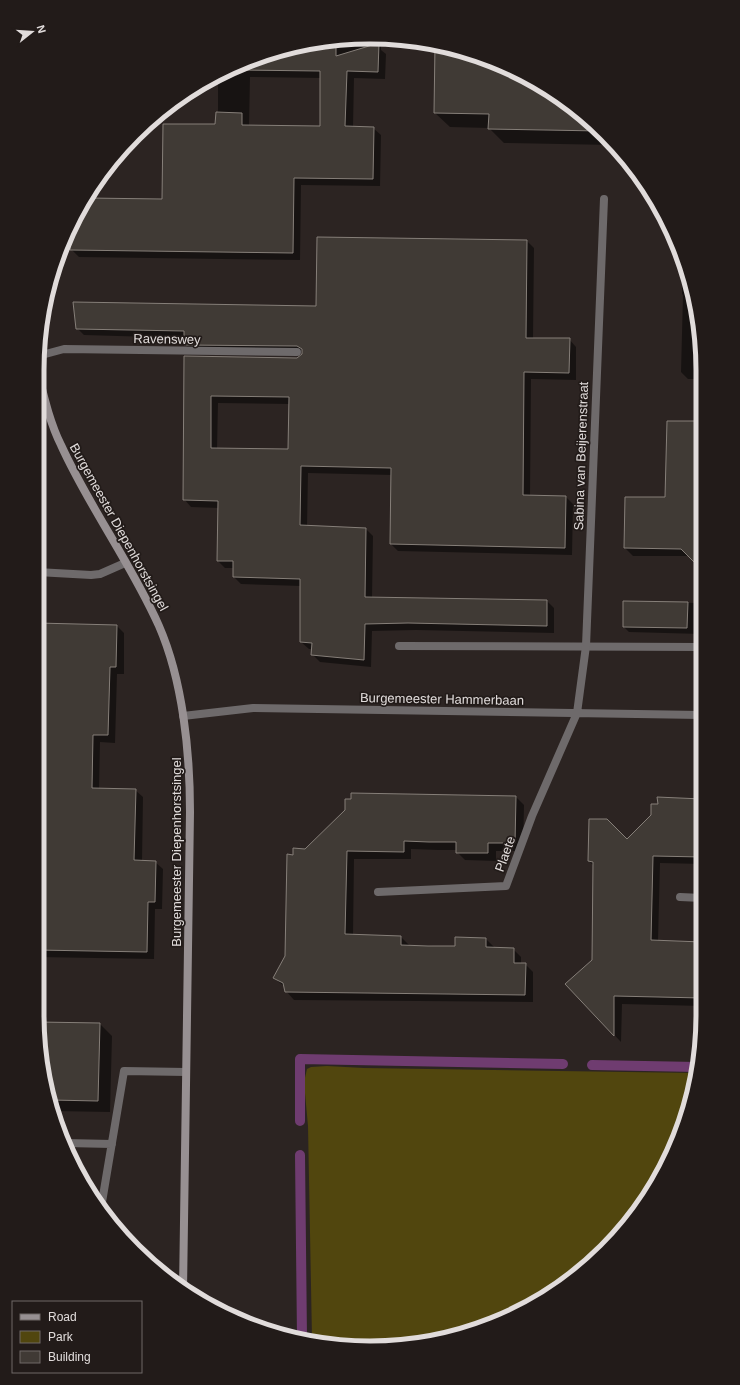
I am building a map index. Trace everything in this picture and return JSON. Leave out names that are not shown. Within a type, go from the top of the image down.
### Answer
[{"type":"street","name":"Sabina van Beijerenstraat","points":[[577,713],[586,646],[604,199]]},
{"type":"street","name":"Ravenswey","points":[[45,354],[64,350],[297,352]]},
{"type":"street","name":"Burgemeester Diepenhorstsingel","points":[[44,395],[60,444],[90,501],[143,593],[159,628],[173,671],[183,716],[188,750],[190,783],[183,1282]]},
{"type":"street","points":[[44,572],[91,575],[100,574],[125,563]]},
{"type":"street","points":[[399,646],[696,647]]},
{"type":"street","name":"Burgemeester Hammerbaan","points":[[183,716],[253,708],[696,715]]},
{"type":"street","name":"Plaete","points":[[378,892],[506,886],[532,816],[577,713]]},
{"type":"street","points":[[680,897],[696,898]]},
{"type":"street","points":[[102,1201],[124,1071],[186,1072]]},
{"type":"street","points":[[70,1143],[112,1144]]},
{"type":"green space","points":[[327,1066],[364,1068],[691,1073],[679,1120],[652,1178],[629,1213],[601,1246],[585,1260],[568,1274],[533,1297],[475,1324],[434,1335],[370,1341],[312,1336],[308,1126],[304,1082],[307,1069],[311,1067]]},
{"type":"building","points":[[375,44],[379,44],[378,72],[347,71],[345,126],[374,127],[373,179],[294,178],[293,253],[70,250],[70,242],[93,198],[162,199],[163,124],[215,124],[216,112],[242,113],[242,125],[320,126],[320,71],[243,70],[265,61],[306,50],[336,46],[336,56]]},
{"type":"building","points":[[435,50],[475,61],[514,78],[551,99],[592,131],[488,129],[489,114],[434,113]]},
{"type":"building","points":[[317,237],[527,240],[526,338],[570,338],[569,373],[524,372],[523,495],[566,496],[565,548],[390,544],[391,468],[301,466],[300,525],[366,528],[365,597],[547,600],[547,626],[408,623],[365,624],[364,660],[311,655],[312,643],[300,642],[300,579],[233,577],[233,561],[217,561],[218,501],[183,500],[184,356],[297,358],[302,354],[302,349],[297,346],[184,345],[184,331],[76,329],[73,302],[316,306]],"holes":[[[211,396],[289,397],[288,449],[211,448]]]},
{"type":"building","points":[[667,421],[696,421],[696,564],[681,549],[624,548],[625,497],[665,497]]},
{"type":"building","points":[[623,601],[688,602],[687,628],[623,627]]},
{"type":"building","points":[[44,623],[117,625],[116,667],[110,667],[108,735],[93,735],[92,788],[136,789],[134,860],[156,861],[155,902],[148,902],[147,952],[44,950]]},
{"type":"building","points":[[351,793],[516,796],[515,843],[488,843],[488,853],[456,853],[456,842],[404,841],[404,852],[347,851],[345,934],[401,936],[401,945],[428,946],[455,946],[455,937],[486,938],[486,947],[514,948],[514,963],[526,963],[525,995],[285,992],[283,983],[273,978],[285,956],[287,854],[293,855],[293,848],[305,849],[345,810],[345,799],[351,799]]},
{"type":"building","points":[[657,797],[696,799],[696,857],[653,856],[651,940],[696,942],[696,998],[614,996],[614,1036],[565,984],[592,960],[593,862],[588,861],[589,819],[607,819],[627,839],[651,815],[651,804],[658,804]]},
{"type":"building","points":[[44,1022],[100,1023],[98,1101],[55,1100],[47,1058]]},
{"type":"waterway","points":[[300,1121],[300,1059],[563,1064]]},
{"type":"waterway","points":[[592,1065],[692,1067]]},
{"type":"waterway","points":[[300,1155],[302,1334]]}]
